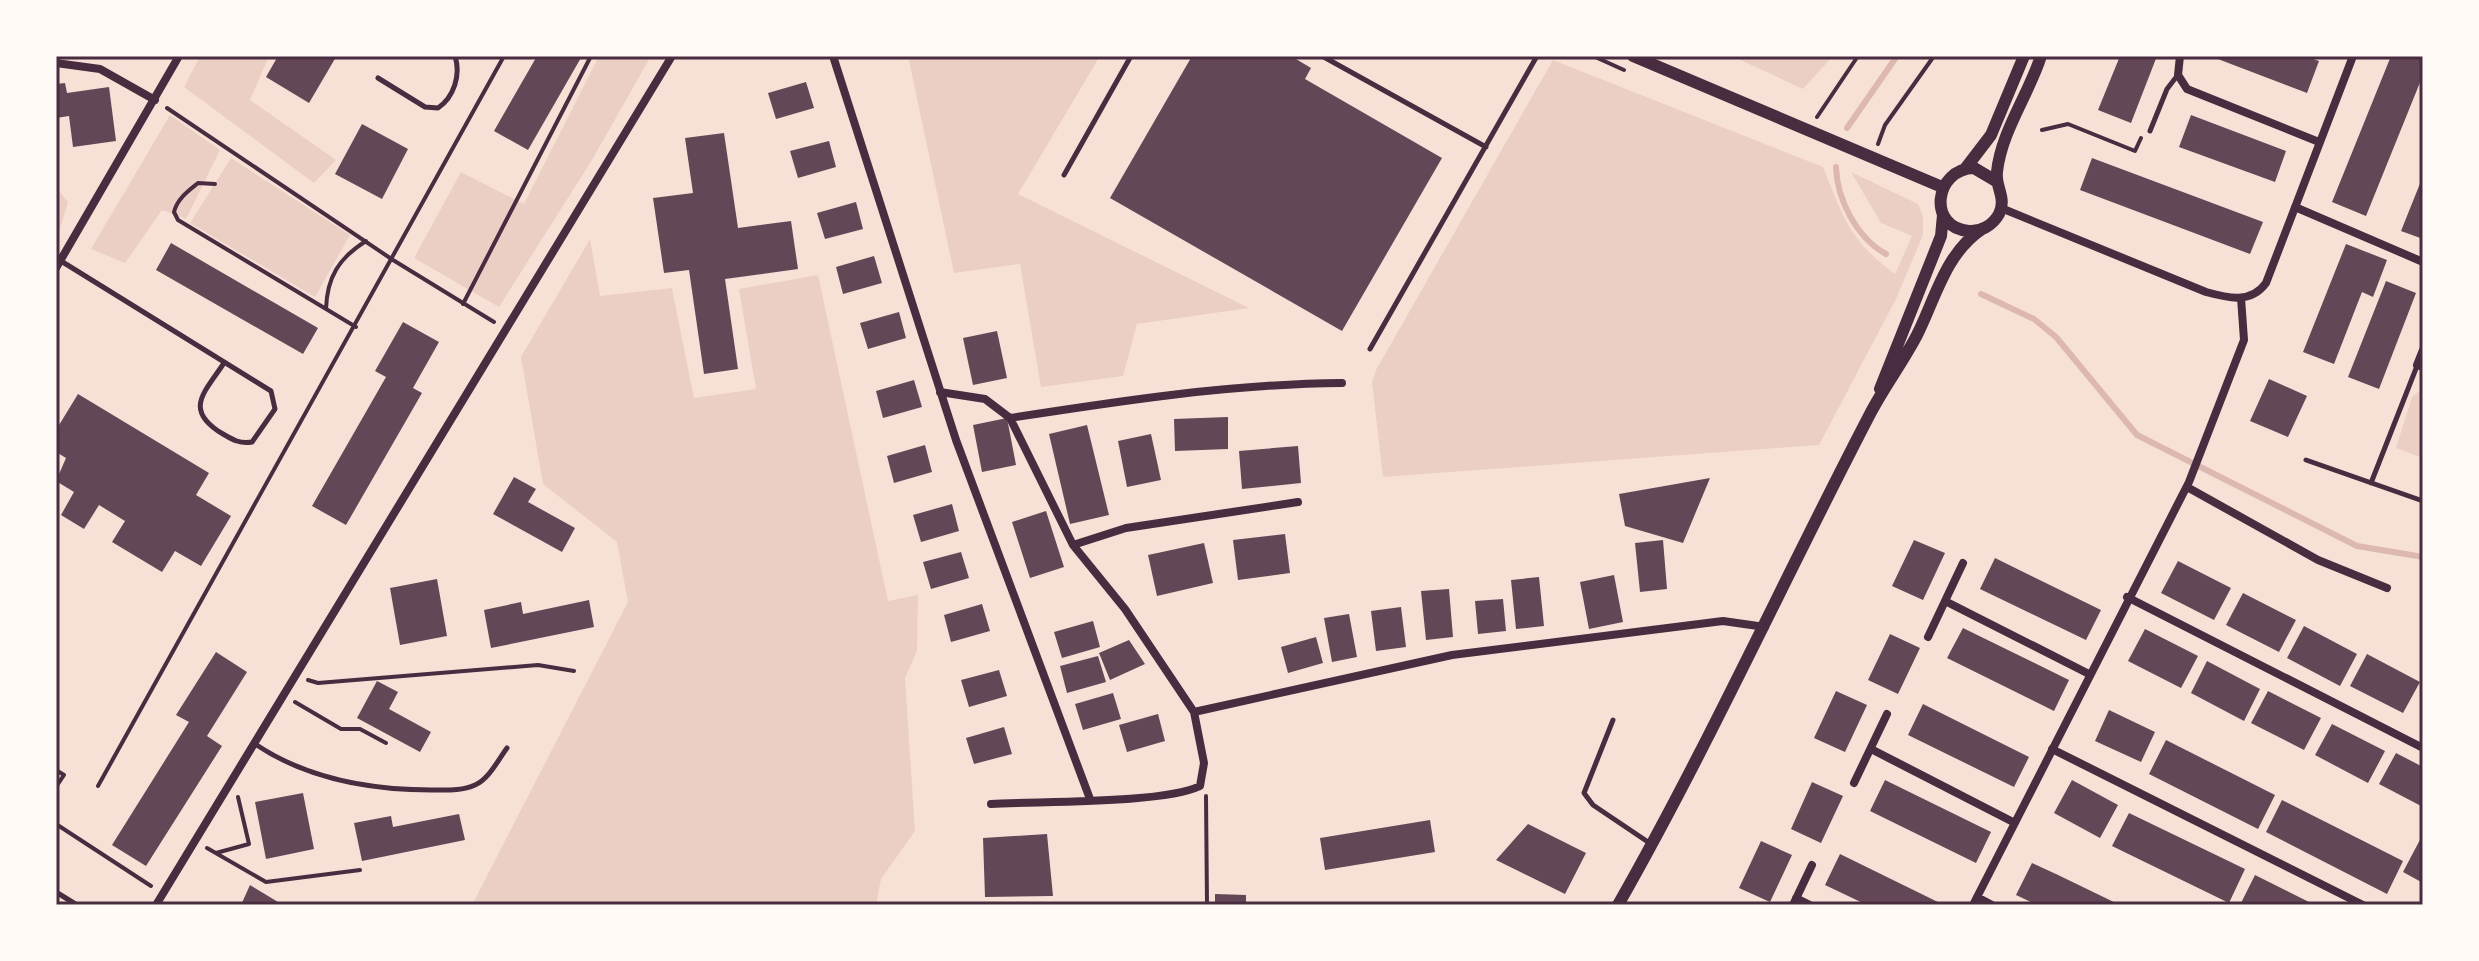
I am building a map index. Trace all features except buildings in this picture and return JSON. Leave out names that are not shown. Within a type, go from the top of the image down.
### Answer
[{"type":"street","points":[[57,262],[179,56]]},
{"type":"street","points":[[156,905],[672,56]]},
{"type":"street","points":[[833,56],[891,228],[940,392],[1005,578],[1077,757],[1090,799]]},
{"type":"street","points":[[1633,56],[1817,137],[1942,187]]},
{"type":"street","points":[[1872,411],[1901,330],[1941,236],[1943,215],[1939,197],[1942,187],[1947,179],[1965,169],[1991,135],[2024,56]]},
{"type":"street","points":[[1996,181],[2002,148],[2041,56]]},
{"type":"street","points":[[2180,56],[2178,75],[2187,89],[2319,142]]},
{"type":"street","points":[[2001,208],[2206,292],[2241,298],[2261,291],[2353,56]]},
{"type":"street","points":[[56,63],[100,69],[155,100]]},
{"type":"street","points":[[1618,905],[1766,627],[1872,411],[1917,335],[1955,253],[1991,224],[2001,208],[2001,190],[1996,181],[1982,170],[1965,169]]},
{"type":"street","points":[[2295,207],[2423,262]]},
{"type":"street","points":[[1943,215],[1965,231],[1982,229]]},
{"type":"street","points":[[1992,905],[1975,901],[2205,447],[2244,340],[2241,298]]},
{"type":"street","points":[[2420,366],[2423,350]]},
{"type":"street","points":[[1010,418],[1277,383],[1342,383]]},
{"type":"street","points":[[940,392],[985,399],[1010,418],[1073,545],[1125,609],[1194,712],[1204,763],[1200,786],[1188,792],[991,804]]},
{"type":"street","points":[[2188,485],[2318,560],[2387,588]]},
{"type":"street","points":[[1073,545],[1126,528],[1298,502]]},
{"type":"street","points":[[1928,637],[1963,563]]},
{"type":"street","points":[[2127,597],[2423,748]]},
{"type":"street","points":[[1945,601],[2089,674]]},
{"type":"street","points":[[1194,712],[1452,655],[1723,621],[1766,627]]},
{"type":"street","points":[[1854,783],[1887,714]]},
{"type":"street","points":[[1871,749],[2015,823]]},
{"type":"street","points":[[2052,749],[2363,905]]},
{"type":"street","points":[[1810,905],[1795,902],[1812,865]]},
{"type":"lane","points":[[378,78],[425,107],[438,108],[447,102],[454,87],[458,65],[455,56]]},
{"type":"lane","points":[[1064,175],[1131,56]]},
{"type":"lane","points":[[1322,56],[1486,147]]},
{"type":"lane","points":[[1370,349],[1537,56]]},
{"type":"lane","points":[[2150,131],[2167,89],[2178,75]]},
{"type":"lane","points":[[57,262],[263,384],[275,400],[275,409],[252,442],[236,442],[206,424],[201,415],[202,397],[224,363]]},
{"type":"lane","points":[[2371,483],[2420,366]]},
{"type":"lane","points":[[2306,460],[2423,501]]},
{"type":"lane","points":[[1613,720],[1584,793],[1593,805],[1652,844]]},
{"type":"lane","points":[[255,744],[322,774],[363,786],[406,790],[459,789],[477,785],[507,748]]},
{"type":"lane","points":[[56,892],[77,905]]},
{"type":"path","points":[[98,786],[504,56]]},
{"type":"path","points":[[463,304],[591,56]]},
{"type":"path","points":[[1814,121],[1858,56]]},
{"type":"path","points":[[1877,146],[1885,125],[1934,56]]},
{"type":"path","points":[[155,100],[393,260],[506,329]]},
{"type":"path","points":[[2042,130],[2068,124],[2135,151],[2142,135],[2150,131]]},
{"type":"path","points":[[215,184],[198,183],[184,194],[174,212],[178,220],[356,327]]},
{"type":"path","points":[[326,309],[332,275],[348,252],[366,241]]},
{"type":"path","points":[[308,680],[318,683],[538,665],[574,671]]},
{"type":"path","points":[[295,702],[341,729],[360,729],[386,743]]},
{"type":"path","points":[[56,770],[64,775],[56,787]]},
{"type":"path","points":[[1200,786],[1207,798],[1207,905]]},
{"type":"path","points":[[216,853],[249,844],[238,796]]},
{"type":"path","points":[[56,824],[151,887]]},
{"type":"path","points":[[207,848],[266,882],[360,870]]},
{"type":"shaded area","points":[[200,56],[269,56],[250,100],[336,160],[314,183],[184,87]]},
{"type":"shaded area","points":[[599,56],[651,56],[592,160],[499,307],[414,258],[461,172],[524,204]]},
{"type":"shaded area","points":[[908,56],[1100,56],[1018,194],[1249,308],[1137,324],[1123,376],[1041,387],[1020,264],[954,273]]},
{"type":"shaded area","points":[[1732,56],[1833,56],[1803,89]]},
{"type":"shaded area","points":[[1553,60],[1823,167],[1836,200],[1858,239],[1895,274],[1912,236],[1881,223],[1851,172],[1918,204],[1923,216],[1923,235],[1896,299],[1819,445],[1383,477],[1372,382],[1376,370]]},
{"type":"shaded area","points":[[170,115],[220,150],[186,219],[162,210],[125,263],[91,249]]},
{"type":"shaded area","points":[[231,158],[350,235],[315,297],[190,223]]},
{"type":"shaded area","points":[[56,187],[68,202],[58,236],[56,236]]},
{"type":"shaded area","points":[[590,239],[600,296],[672,288],[694,398],[756,389],[739,289],[818,275],[888,601],[918,595],[917,651],[905,678],[915,831],[881,879],[876,905],[472,905],[628,602],[617,542],[543,484],[521,357]]},
{"type":"shaded area","points":[[2423,388],[2423,458],[2396,448],[2412,397]]},
{"type":"waterway","points":[[1847,128],[1897,56]]},
{"type":"waterway","points":[[1836,167],[1840,192],[1850,217],[1866,238],[1886,254]]},
{"type":"waterway","points":[[1981,294],[2034,319],[2056,337],[2137,435],[2357,546],[2423,557]]}]
